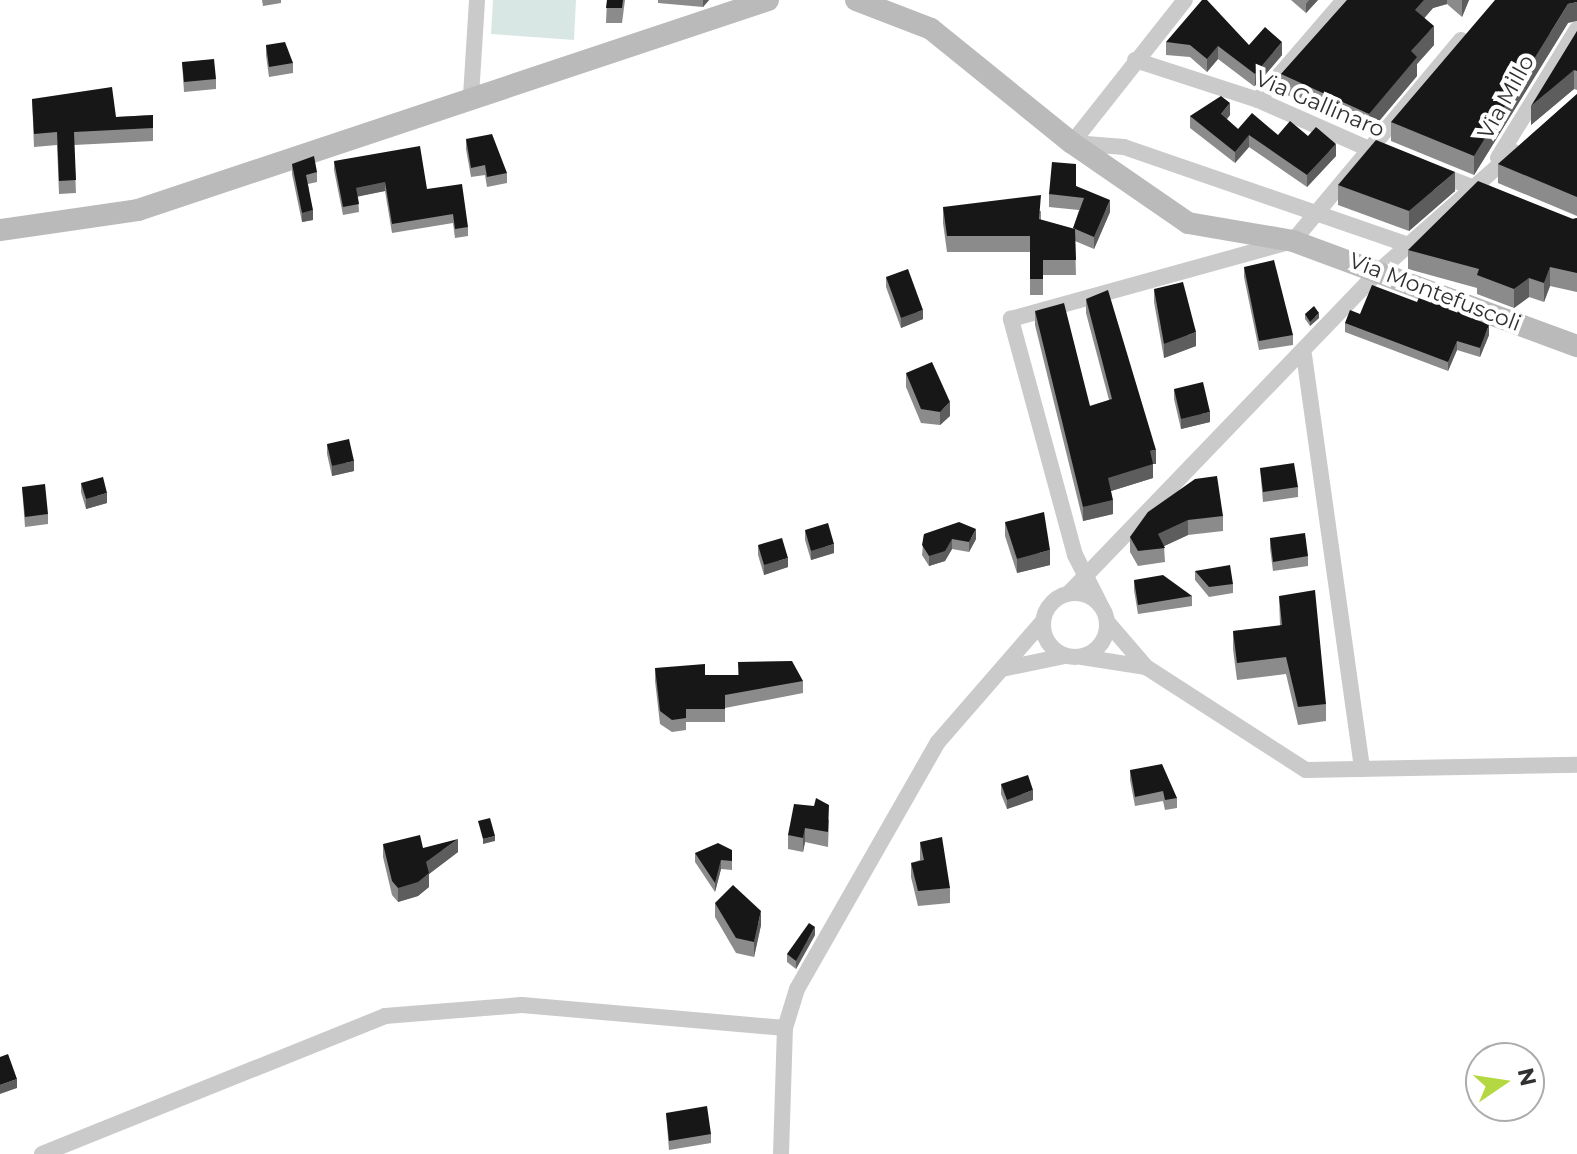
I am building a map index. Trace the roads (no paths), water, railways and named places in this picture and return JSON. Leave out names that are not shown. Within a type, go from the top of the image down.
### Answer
[{"type":"main road","points":[[0,230],[138,210],[471,96],[768,0]]},
{"type":"main road","name":"Via Montefuscoli","points":[[856,0],[931,29],[1072,143],[1188,223],[1222,235],[1293,241],[1577,346]]},
{"type":"street","points":[[471,96],[477,0]]},
{"type":"street","points":[[1072,143],[1185,0]]},
{"type":"street","points":[[1258,100],[1344,0]]},
{"type":"street","points":[[1476,23],[1293,241],[1011,319],[1075,555],[1088,569],[1108,623],[1146,667],[1306,770],[1577,765]]},
{"type":"street","name":"Via Millo","points":[[1476,188],[1577,29]]},
{"type":"street","name":"Via Gallinaro","points":[[1135,60],[1258,100],[1395,158]]},
{"type":"street","points":[[781,1154],[785,1028],[797,989],[911,786],[967,705],[1043,621],[1052,602],[1069,593],[1088,569],[1304,355],[1379,271],[1543,128]]},
{"type":"street","points":[[1072,143],[1124,147],[1409,245]]},
{"type":"street","points":[[1422,168],[1505,200]]},
{"type":"street","points":[[1304,355],[1362,769]]},
{"type":"street","points":[[1069,593],[1100,604]]},
{"type":"street","points":[[1043,621],[1047,642],[1064,656]]},
{"type":"street","points":[[1082,657],[1104,641],[1108,623]]},
{"type":"street","points":[[1002,669],[1064,656],[1146,667]]},
{"type":"street","points":[[42,1154],[385,1016],[522,1005],[785,1028]]}]
